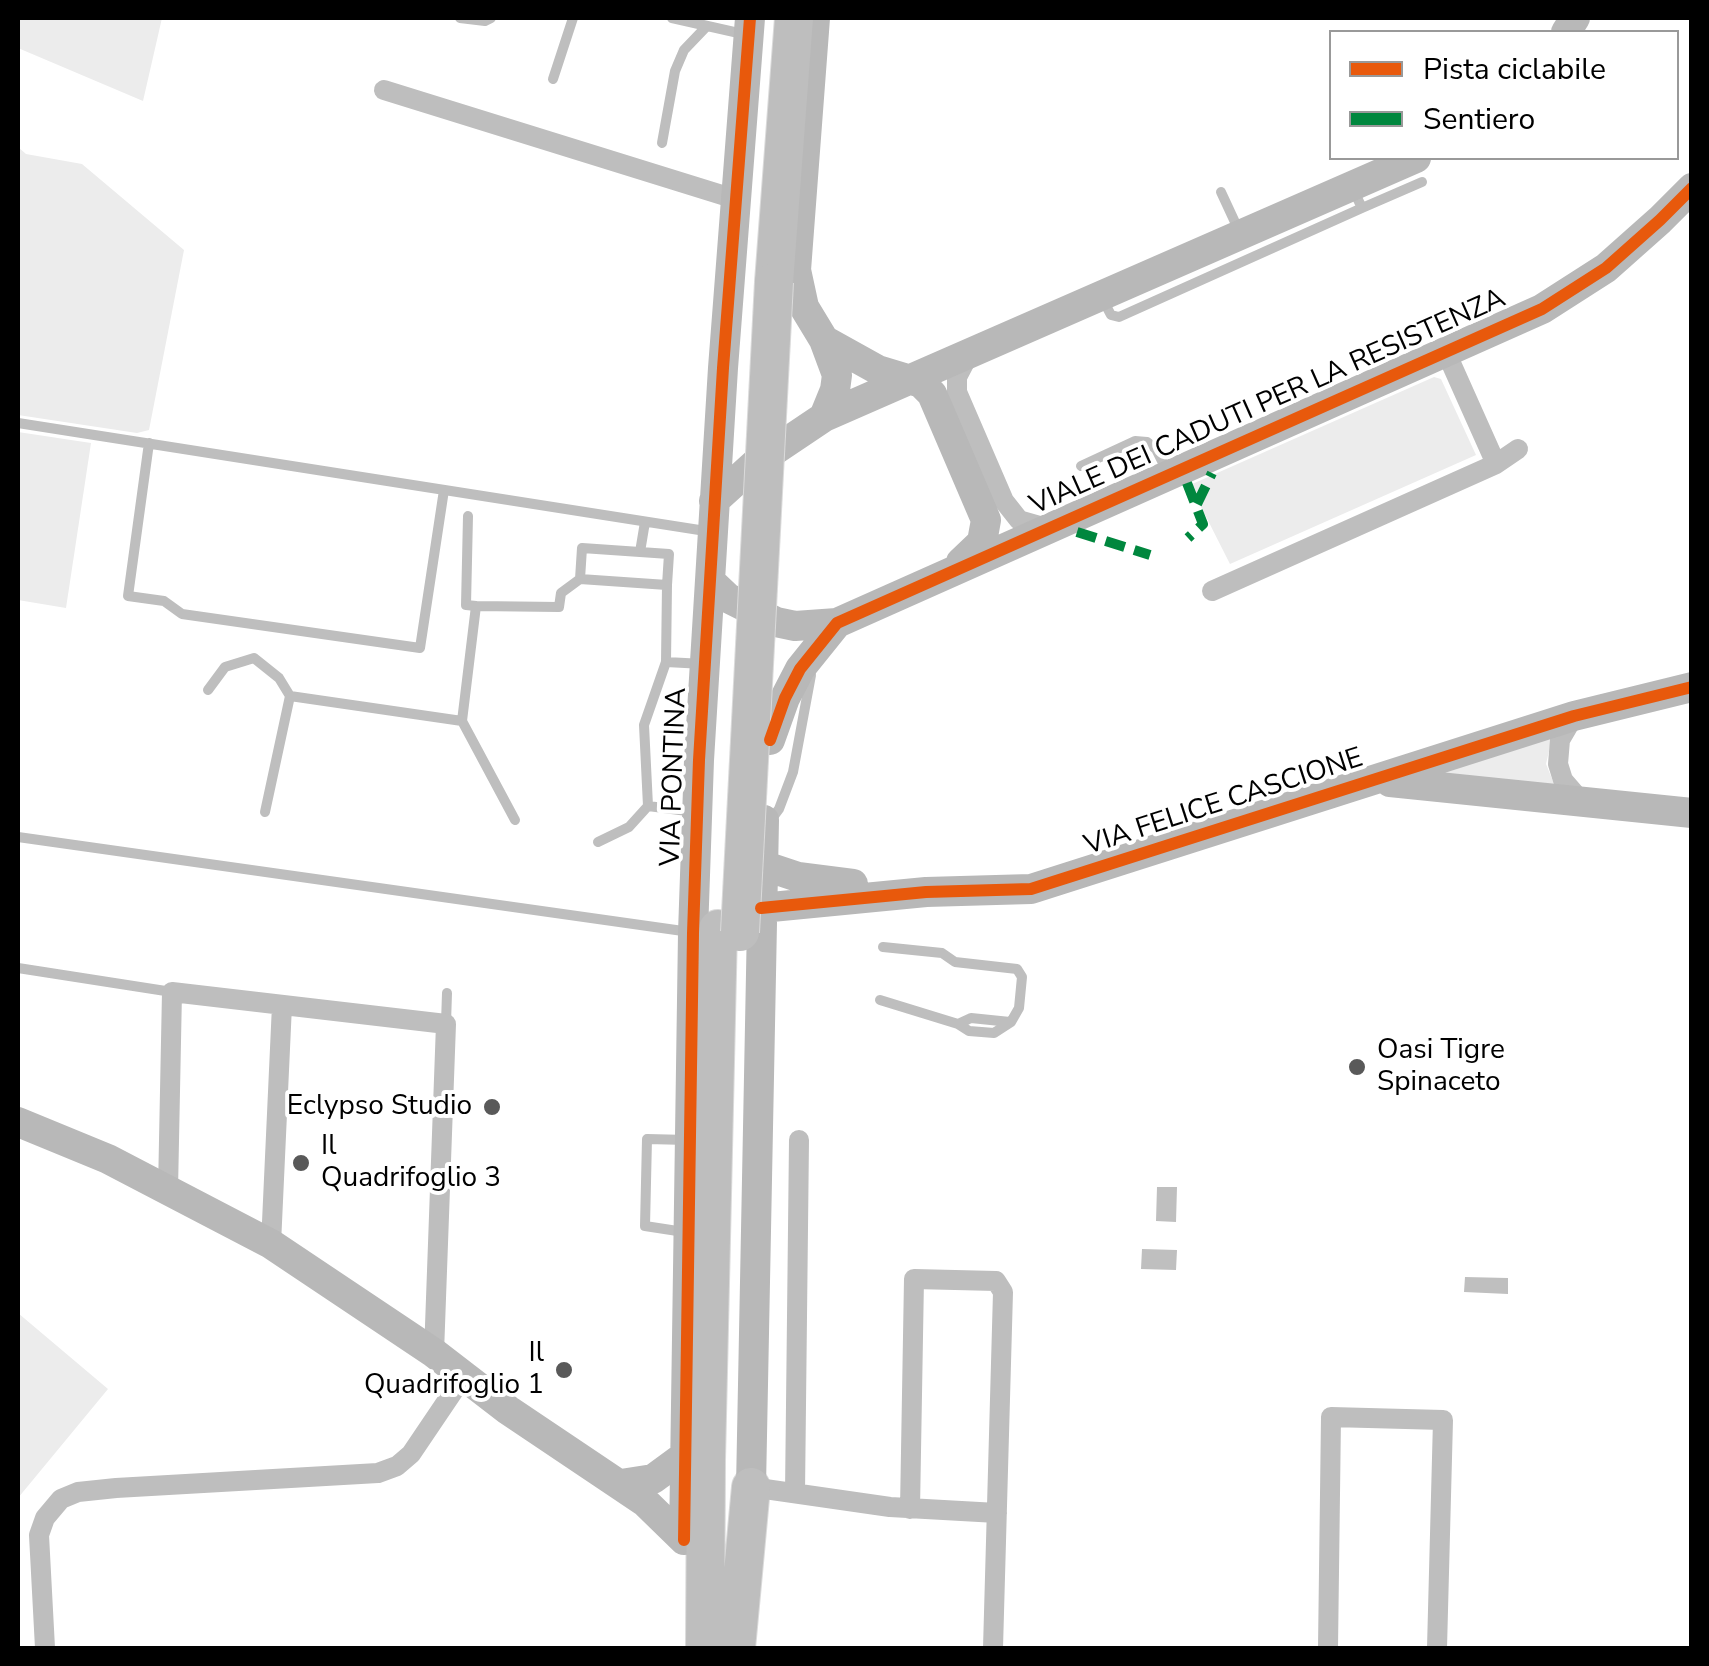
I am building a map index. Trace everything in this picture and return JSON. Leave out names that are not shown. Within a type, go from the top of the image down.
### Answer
[{"type":"highway","name":"VIA PONTINA","points":[[706,1648],[706,1460],[728,926],[763,282],[794,18]]},
{"type":"highway","name":"VIA PONTINA","points":[[758,23],[763,282]]},
{"type":"highway","name":"VIA PONTINA","points":[[726,1648],[728,926]]},
{"type":"highway","points":[[736,1648],[751,1486]]},
{"type":"highway","points":[[684,1540],[690,1648]]},
{"type":"street","points":[[816,18],[796,270],[804,306],[824,340],[837,381],[822,419]]},
{"type":"street","name":"VIA PONTINA","points":[[751,1486],[728,926],[697,812],[735,199],[758,23]]},
{"type":"street","points":[[384,90],[735,199]]},
{"type":"street","points":[[714,501],[756,462],[822,419],[907,379],[1240,234],[1357,197],[1419,170]]},
{"type":"street","name":"VIALE DEI CADUTI PER LA RESISTENZA","points":[[838,622],[1522,319],[1574,291],[1660,220],[1692,188]]},
{"type":"street","points":[[1660,220],[1692,216]]},
{"type":"street","points":[[824,340],[868,366],[927,388],[936,400],[984,511],[986,526],[982,542],[952,571]]},
{"type":"street","points":[[970,352],[956,381],[975,435],[1009,510],[1020,520],[1047,528]]},
{"type":"street","points":[[1446,352],[1496,464]]},
{"type":"street","points":[[723,368],[733,392],[752,405],[780,416],[822,419]]},
{"type":"street","points":[[1212,591],[1496,464],[1518,449]]},
{"type":"street","points":[[710,581],[721,594],[790,626],[838,622]]},
{"type":"street","points":[[707,623],[722,608],[749,609]]},
{"type":"street","name":"VIA PONTINA","points":[[684,1540],[690,1140],[728,926],[762,865],[772,654],[767,631],[749,609]]},
{"type":"street","name":"VIA PONTINA","points":[[770,740],[790,686],[838,622]]},
{"type":"street","name":"VIA FELICE CASCIONE","points":[[762,865],[798,878],[926,892],[1031,889],[1574,716],[1692,687]]},
{"type":"street","points":[[1574,716],[1560,740],[1558,764],[1564,780],[1582,802]]},
{"type":"street","points":[[1377,781],[1692,814]]},
{"type":"street","name":"VIA FELICE CASCIONE","points":[[728,926],[926,892]]},
{"type":"street","points":[[168,1190],[172,992],[446,1024],[434,1353]]},
{"type":"street","points":[[271,1244],[282,1005]]},
{"type":"street","points":[[18,1122],[108,1159],[271,1244],[621,1484],[653,1508],[684,1540]]},
{"type":"street","points":[[796,1493],[799,1140]]},
{"type":"street","points":[[910,1509],[914,1279],[993,1280],[1002,1288],[993,1648]]},
{"type":"street","points":[[45,1648],[39,1535],[45,1518],[61,1499],[78,1492],[116,1488],[378,1473],[397,1466],[411,1454],[463,1378]]},
{"type":"street","points":[[1328,1648],[1332,1417],[1443,1420],[1436,1648]]},
{"type":"street","points":[[621,1484],[653,1478],[683,1457]]},
{"type":"street","points":[[751,1486],[910,1509],[997,1513]]},
{"type":"lane","points":[[460,18],[492,18]]},
{"type":"lane","points":[[554,79],[573,18]]},
{"type":"lane","points":[[672,18],[706,27],[758,23]]},
{"type":"lane","points":[[662,143],[675,71],[684,50],[706,27]]},
{"type":"lane","points":[[1221,192],[1240,234]]},
{"type":"lane","points":[[1101,295],[1108,312],[1119,317],[1357,197]]},
{"type":"lane","points":[[18,422],[712,532]]},
{"type":"lane","points":[[1081,466],[1136,441],[1147,442],[1156,449],[1168,474]]},
{"type":"lane","points":[[150,443],[128,596],[164,602],[182,614],[420,648],[444,490]]},
{"type":"lane","points":[[468,516],[466,604],[558,607],[561,593],[580,579],[666,585]]},
{"type":"lane","points":[[640,552],[645,522]]},
{"type":"lane","points":[[580,579],[582,548],[669,554],[666,662],[644,725],[648,806],[630,827],[598,842]]},
{"type":"lane","points":[[476,606],[462,721],[515,820]]},
{"type":"lane","points":[[763,830],[779,809],[793,772],[815,648]]},
{"type":"lane","points":[[208,690],[225,668],[254,658],[279,678],[290,696],[264,812]]},
{"type":"lane","points":[[666,662],[704,664]]},
{"type":"lane","points":[[290,696],[462,721]]},
{"type":"lane","points":[[648,806],[697,812]]},
{"type":"lane","points":[[18,837],[728,926]]},
{"type":"lane","points":[[880,1000],[970,1030],[994,1033],[1011,1022],[1019,1008],[1022,977],[1017,969],[955,962],[942,953],[883,946]]},
{"type":"lane","points":[[18,968],[172,992]]},
{"type":"lane","points":[[446,1024],[447,993]]},
{"type":"lane","points":[[688,1233],[645,1226],[646,1139],[690,1140]]},
{"type":"shaded area","points":[[18,18],[162,18],[143,101],[18,48]]},
{"type":"shaded area","points":[[18,147],[26,154],[82,164],[184,250],[149,430],[137,433],[18,415]]},
{"type":"shaded area","points":[[1434,377],[1441,379],[1476,455],[1230,564],[1190,485]]},
{"type":"shaded area","points":[[18,432],[91,443],[66,608],[18,600]]},
{"type":"shaded area","points":[[1552,738],[1546,764],[1555,786],[1440,776],[1439,771]]},
{"type":"shaded area","points":[[1157,1187],[1177,1187],[1176,1222],[1156,1221]]},
{"type":"shaded area","points":[[1142,1249],[1177,1250],[1176,1270],[1141,1269]]},
{"type":"shaded area","points":[[1465,1277],[1508,1278],[1508,1294],[1464,1292]]},
{"type":"shaded area","points":[[18,1313],[108,1389],[18,1498]]},
{"type":"marked path","points":[[1197,504],[1212,473]]},
{"type":"marked path","points":[[1187,483],[1203,524],[1188,538]]},
{"type":"marked path","points":[[1077,532],[1150,555]]},
{"type":"cycle path","points":[[684,1540],[699,760],[750,18]]},
{"type":"cycle path","points":[[770,740],[800,669],[837,623],[1542,309],[1606,268],[1692,188]]},
{"type":"cycle path","points":[[761,908],[926,892],[1031,889],[1574,716],[1692,687]]},
{"type":"place","name":"Oasi Tigre Spinaceto","points":[[1357,1067]]},
{"type":"place","name":"Eclypso Studio","points":[[492,1107]]},
{"type":"place","name":"Il Quadrifoglio 3","points":[[301,1163]]},
{"type":"place","name":"Il Quadrifoglio 1","points":[[564,1370]]}]
